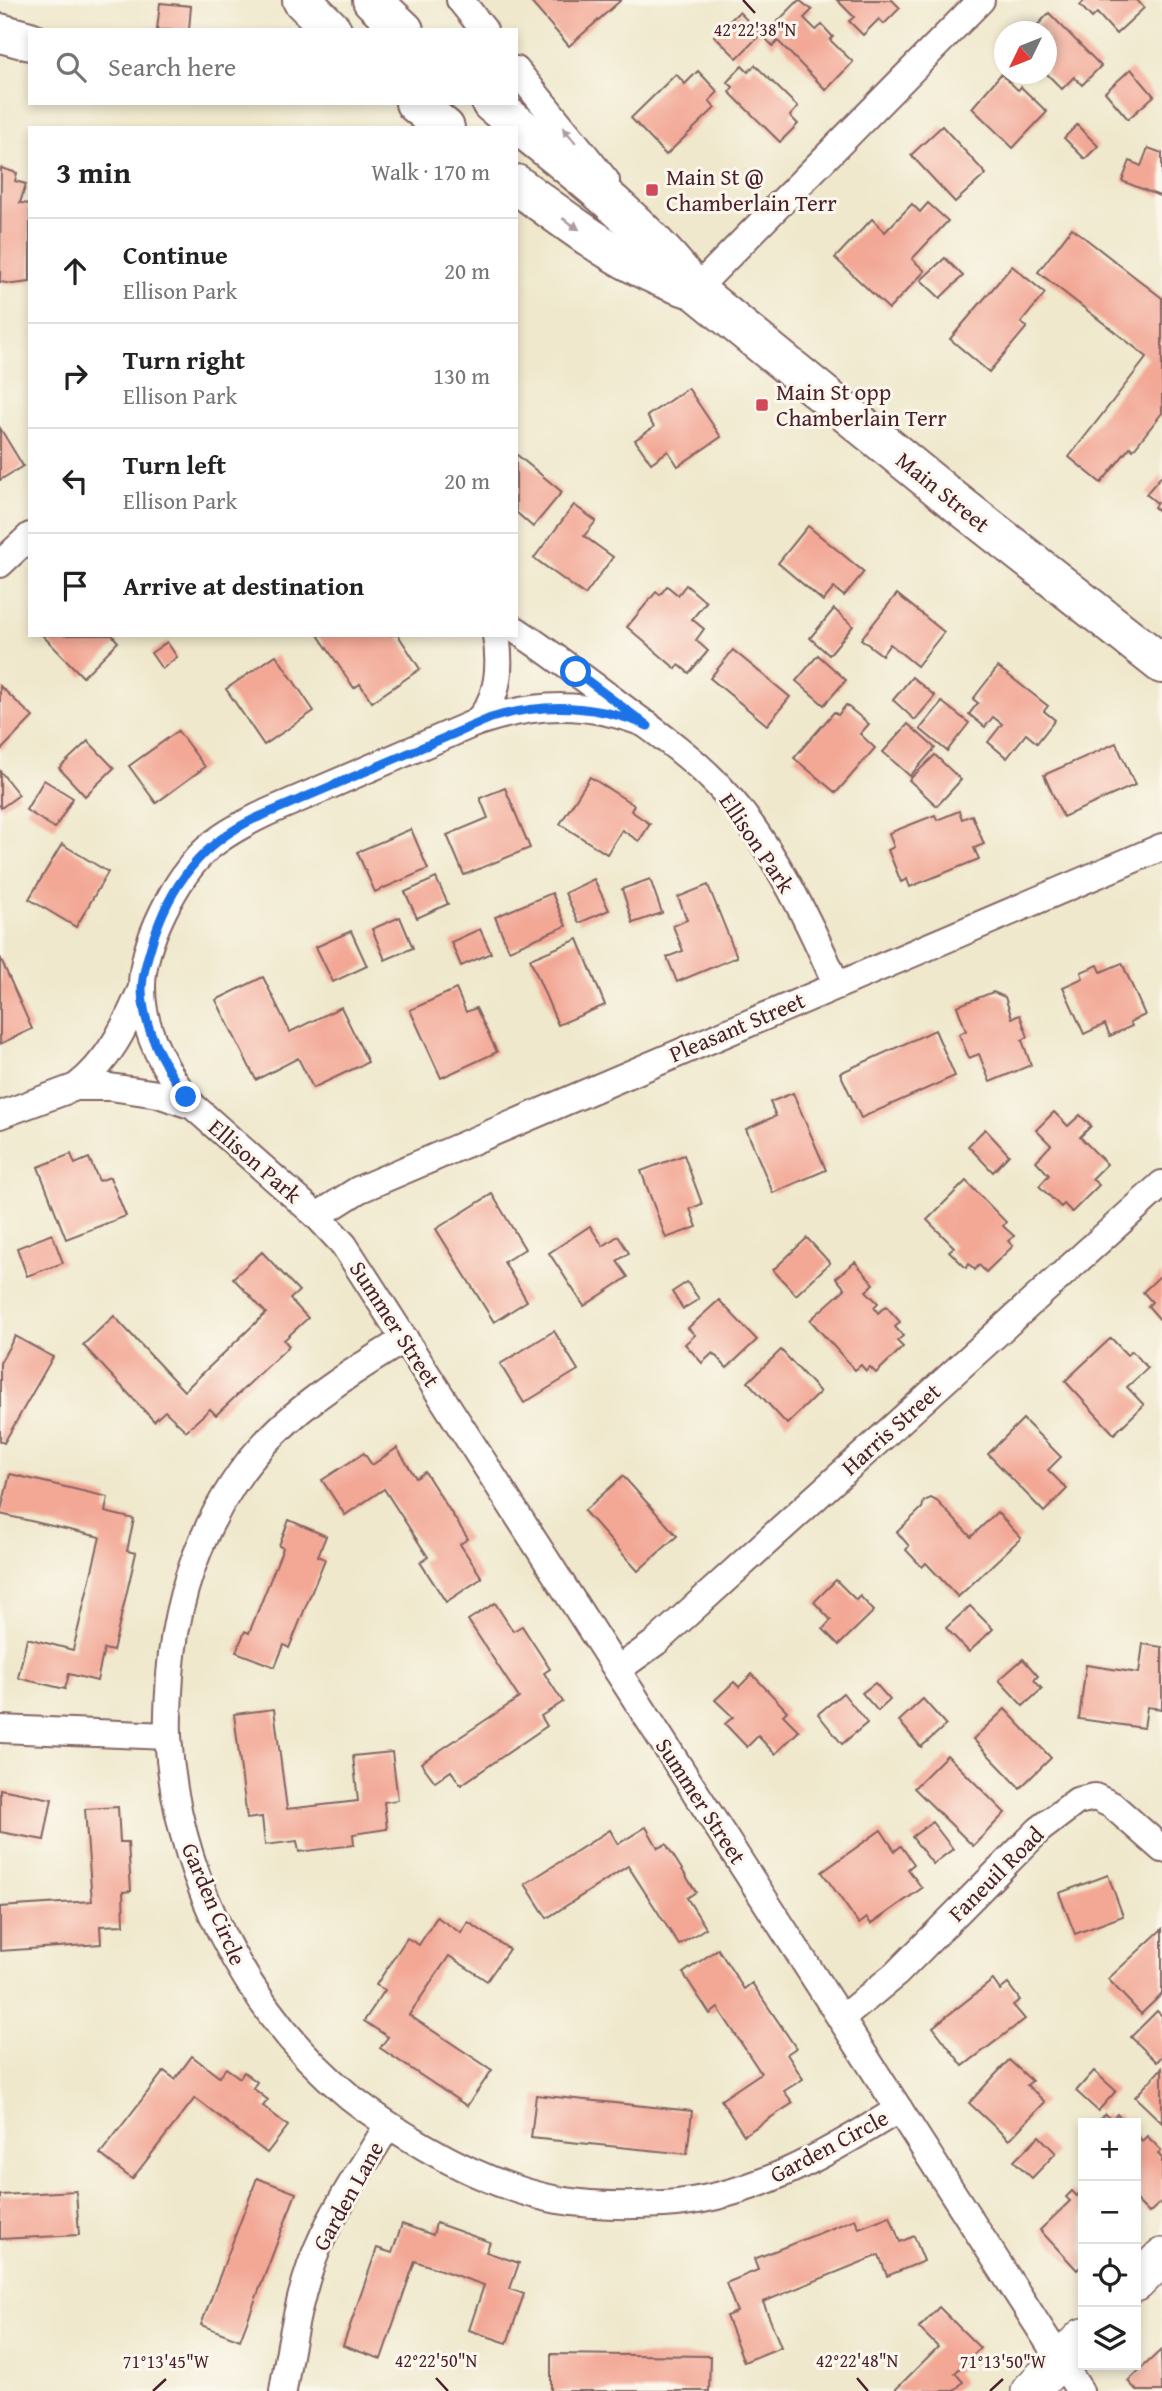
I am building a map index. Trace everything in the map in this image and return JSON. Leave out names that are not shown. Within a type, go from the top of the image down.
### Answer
[{"type":"main road","points":[[302,0],[330,28]]},
{"type":"main road","points":[[344,28],[373,0],[399,28]]},
{"type":"main road","points":[[0,33],[28,40]]},
{"type":"main road","points":[[417,105],[443,126]]},
{"type":"main road","name":"Main Street","points":[[493,105],[611,201],[658,245],[695,290],[947,495],[1162,664]]},
{"type":"main road","name":"Main Street","points":[[518,185],[612,251],[657,275],[695,290]]},
{"type":"street","points":[[460,0],[482,28]]},
{"type":"street","points":[[695,290],[981,0]]},
{"type":"street","points":[[518,72],[658,245]]},
{"type":"street","points":[[444,105],[446,126]]},
{"type":"street","points":[[0,564],[28,539]]},
{"type":"street","name":"Ellison Park","points":[[518,631],[648,726],[702,769],[742,814],[774,862],[813,933],[836,984]]},
{"type":"street","points":[[475,723],[490,704],[496,688],[496,637]]},
{"type":"street","name":"Ellison Park","points":[[76,1087],[107,1056],[127,1021],[142,988],[156,930],[174,891],[197,858],[241,825],[475,723],[518,711],[569,706],[605,711],[648,726]]},
{"type":"street","name":"Pleasant Street","points":[[317,1216],[358,1190],[1162,846]]},
{"type":"street","name":"Ellison Park","points":[[142,988],[155,1045],[172,1078],[193,1106],[317,1216]]},
{"type":"street","name":"Ellison Park","points":[[0,1115],[76,1087],[110,1087],[158,1094],[193,1106]]},
{"type":"street","name":"Harris Street","points":[[617,1670],[656,1642],[1162,1184]]},
{"type":"street","name":"Summer Street","points":[[317,1216],[344,1245],[899,2109],[1072,2348],[1080,2391]]},
{"type":"street","name":"Garden Circle","points":[[404,1339],[324,1392],[291,1419],[251,1460],[219,1506],[203,1538],[179,1607],[172,1656],[168,1736],[179,1812],[187,1846],[208,1903],[235,1958],[262,2002],[292,2039],[349,2096],[388,2126],[470,2170],[558,2200],[624,2206],[668,2204],[705,2198],[770,2180],[831,2150],[899,2109]]},
{"type":"street","points":[[0,1729],[168,1736]]},
{"type":"street","name":"Faneuil Road","points":[[841,2019],[885,1984],[1039,1830],[1077,1801],[1095,1797],[1112,1805],[1162,1849]]},
{"type":"street","name":"Garden Lane","points":[[283,2391],[313,2258],[333,2216],[388,2126]]},
{"type":"street","points":[[1141,2278],[1162,2257]]},
{"type":"street","points":[[1030,2391],[1072,2348]]},
{"type":"building","points":[[529,0],[621,0],[569,46]]},
{"type":"building","points":[[799,0],[812,10],[804,18],[816,30],[822,25],[833,37],[830,40],[853,62],[826,90],[778,41],[773,46],[763,36]]},
{"type":"building","points":[[837,0],[892,0],[900,8],[884,24],[879,19],[863,35],[849,21],[854,17]]},
{"type":"building","points":[[1085,0],[1137,0],[1144,8],[1116,34],[1097,13],[1092,18],[1080,5]]},
{"type":"building","points":[[160,3],[191,6],[189,28],[157,28]]},
{"type":"building","points":[[739,12],[761,34],[737,58],[714,36]]},
{"type":"building","points":[[1049,13],[1057,21],[1041,21]]},
{"type":"building","points":[[1057,21],[1101,66],[1082,85],[1074,77],[1062,89],[1057,84]]},
{"type":"building","points":[[755,65],[798,107],[790,116],[798,124],[780,142],[729,92],[733,87],[727,82],[742,66],[748,72]]},
{"type":"building","points":[[1131,69],[1154,96],[1128,119],[1105,92]]},
{"type":"building","points":[[698,71],[718,92],[709,101],[715,108],[666,155],[631,118],[676,74],[685,84]]},
{"type":"building","points":[[994,82],[1012,84],[1018,90],[1021,87],[1047,112],[1013,148],[972,108]]},
{"type":"building","points":[[1077,125],[1098,146],[1085,159],[1064,138]]},
{"type":"building","points":[[942,126],[986,174],[955,202],[911,155]]},
{"type":"building","points":[[1148,148],[1162,153],[1162,197],[1122,181],[1130,161],[1141,166]]},
{"type":"building","points":[[1,168],[17,173],[15,181],[26,184],[20,203],[28,204],[28,282],[0,282]]},
{"type":"building","points":[[928,203],[948,221],[912,259],[925,271],[889,309],[835,258],[872,219],[885,232],[912,204],[920,212]]},
{"type":"building","points":[[1072,228],[1162,298],[1162,413],[1133,450],[1130,447],[1101,483],[1069,457],[1147,357],[1038,272]]},
{"type":"building","points":[[945,258],[963,276],[940,298],[921,280]]},
{"type":"building","points":[[1012,266],[1045,293],[1021,323],[1027,327],[989,372],[950,339]]},
{"type":"building","points":[[688,388],[721,437],[678,466],[668,451],[651,463],[635,440],[654,427],[647,416]]},
{"type":"building","points":[[0,428],[23,466],[0,480]]},
{"type":"building","points":[[518,456],[562,492],[533,527],[518,514]]},
{"type":"building","points":[[1162,475],[1162,514],[1154,507],[1157,503],[1146,494]]},
{"type":"building","points":[[574,505],[596,521],[584,536],[613,557],[585,595],[534,558]]},
{"type":"building","points":[[808,526],[864,572],[844,596],[834,588],[823,601],[778,563]]},
{"type":"building","points":[[686,585],[706,602],[692,619],[704,629],[696,640],[708,651],[689,673],[679,665],[676,669],[627,627],[656,592],[660,595],[667,586],[678,595]]},
{"type":"building","points":[[897,594],[944,632],[917,666],[890,644],[882,655],[861,639]]},
{"type":"building","points":[[834,609],[853,626],[829,655],[810,638]]},
{"type":"building","points":[[44,637],[114,637],[118,642],[83,677]]},
{"type":"building","points":[[319,637],[399,637],[420,669],[372,702],[360,684],[354,688]]},
{"type":"building","points":[[167,642],[177,657],[162,669],[151,653]]},
{"type":"building","points":[[733,650],[790,697],[767,725],[710,678]]},
{"type":"building","points":[[276,655],[314,711],[264,745],[226,689]]},
{"type":"building","points":[[818,655],[846,680],[824,705],[796,681]]},
{"type":"building","points":[[998,667],[1048,706],[1044,711],[1055,720],[1037,743],[1026,734],[1007,758],[988,742],[1002,724],[993,717],[985,727],[969,714],[978,703],[973,699]]},
{"type":"building","points":[[912,677],[935,696],[915,720],[893,700]]},
{"type":"building","points":[[0,686],[33,717],[0,751]]},
{"type":"building","points":[[942,702],[969,723],[947,751],[920,729]]},
{"type":"building","points":[[846,705],[869,724],[860,734],[875,748],[836,793],[794,758],[834,712],[838,715]]},
{"type":"building","points":[[908,724],[935,748],[910,776],[883,752]]},
{"type":"building","points":[[178,731],[205,767],[156,803],[129,766]]},
{"type":"building","points":[[88,741],[114,768],[85,796],[59,768]]},
{"type":"building","points":[[1116,743],[1135,785],[1063,817],[1044,775]]},
{"type":"building","points":[[935,755],[961,780],[937,806],[909,780]]},
{"type":"building","points":[[0,771],[19,795],[1,808],[0,806]]},
{"type":"building","points":[[590,777],[634,805],[631,811],[650,824],[639,841],[622,830],[607,854],[560,824]]},
{"type":"building","points":[[44,780],[73,798],[55,828],[26,810]]},
{"type":"building","points":[[505,788],[530,848],[464,875],[447,835],[488,818],[480,798]]},
{"type":"building","points":[[959,811],[962,819],[972,815],[984,844],[974,848],[979,859],[910,887],[907,879],[901,882],[888,850],[894,847],[889,833],[935,815],[937,820]]},
{"type":"building","points":[[411,829],[428,869],[375,892],[357,852]]},
{"type":"building","points":[[62,844],[108,872],[76,927],[29,899]]},
{"type":"building","points":[[436,878],[448,904],[417,918],[405,892]]},
{"type":"building","points":[[594,879],[609,910],[579,923],[565,893]]},
{"type":"building","points":[[650,879],[662,913],[633,923],[622,889]]},
{"type":"building","points":[[708,885],[737,957],[677,982],[667,957],[683,951],[673,926],[687,920],[678,897]]},
{"type":"building","points":[[552,893],[566,926],[509,950],[495,917]]},
{"type":"building","points":[[400,917],[413,948],[385,960],[372,929]]},
{"type":"building","points":[[480,929],[491,953],[461,966],[451,942]]},
{"type":"building","points":[[351,931],[367,966],[333,982],[316,947]]},
{"type":"building","points":[[578,939],[605,1005],[558,1025],[530,959]]},
{"type":"building","points":[[0,957],[32,1029],[0,1044]]},
{"type":"building","points":[[1122,963],[1145,1015],[1130,1022],[1132,1026],[1110,1036],[1105,1024],[1084,1034],[1063,987],[1083,978],[1081,972],[1098,965],[1101,972]]},
{"type":"building","points":[[263,977],[290,1032],[341,1007],[368,1062],[313,1088],[298,1058],[256,1080],[216,1000]]},
{"type":"building","points":[[456,989],[466,1012],[476,1008],[497,1052],[441,1078],[410,1010]]},
{"type":"building","points":[[993,992],[1005,997],[1012,1018],[1020,1015],[1028,1037],[1022,1040],[1031,1065],[990,1082],[979,1054],[969,1058],[959,1034],[966,1031],[957,1006]]},
{"type":"building","points":[[935,1030],[955,1076],[861,1118],[840,1073]]},
{"type":"building","points":[[793,1093],[826,1170],[773,1193],[746,1129],[776,1116],[770,1102]]},
{"type":"building","points":[[1054,1112],[1068,1126],[1080,1115],[1091,1126],[1080,1137],[1107,1164],[1092,1179],[1099,1185],[1072,1212],[1064,1204],[1061,1207],[1039,1186],[1049,1175],[1036,1161],[1051,1145],[1036,1130]]},
{"type":"building","points":[[985,1129],[1009,1155],[993,1172],[968,1146]]},
{"type":"building","points":[[71,1154],[75,1164],[89,1158],[99,1181],[110,1177],[126,1216],[66,1239],[38,1167]]},
{"type":"building","points":[[684,1155],[702,1204],[690,1209],[697,1227],[666,1238],[641,1171]]},
{"type":"building","points":[[966,1181],[1006,1222],[1003,1226],[1014,1236],[1008,1241],[1013,1246],[986,1272],[979,1265],[975,1270],[969,1264],[966,1268],[949,1251],[954,1247],[927,1220]]},
{"type":"building","points":[[492,1194],[525,1249],[504,1262],[527,1301],[494,1322],[436,1229]]},
{"type":"building","points":[[590,1226],[603,1246],[618,1236],[629,1253],[617,1261],[628,1277],[584,1306],[549,1253]]},
{"type":"building","points":[[52,1234],[63,1263],[27,1276],[17,1248]]},
{"type":"building","points":[[807,1238],[830,1263],[796,1295],[773,1270]]},
{"type":"building","points":[[262,1252],[299,1291],[290,1299],[308,1318],[284,1340],[289,1346],[216,1415],[210,1409],[186,1431],[165,1411],[154,1421],[83,1345],[114,1316],[184,1391],[266,1313],[233,1278]]},
{"type":"building","points":[[855,1262],[874,1284],[866,1291],[878,1303],[874,1307],[878,1313],[886,1306],[900,1322],[895,1327],[903,1336],[897,1341],[903,1347],[876,1373],[870,1367],[866,1371],[861,1365],[855,1370],[810,1320],[845,1289],[836,1278]]},
{"type":"building","points":[[1162,1274],[1162,1322],[1148,1306],[1152,1302],[1143,1292]]},
{"type":"building","points":[[687,1282],[699,1299],[683,1309],[672,1292]]},
{"type":"building","points":[[719,1300],[757,1340],[727,1368],[713,1353],[702,1363],[685,1344],[695,1335],[688,1328]]},
{"type":"building","points":[[554,1331],[578,1370],[524,1403],[500,1364]]},
{"type":"building","points":[[15,1336],[53,1357],[4,1443],[0,1441],[0,1363]]},
{"type":"building","points":[[1111,1338],[1127,1355],[1132,1351],[1148,1368],[1127,1387],[1144,1405],[1114,1434],[1065,1381]]},
{"type":"building","points":[[781,1350],[820,1392],[787,1424],[748,1382]]},
{"type":"building","points":[[1023,1419],[1061,1457],[1048,1470],[1067,1489],[1044,1512],[988,1454]]},
{"type":"building","points":[[397,1448],[416,1478],[425,1472],[468,1539],[460,1544],[482,1578],[446,1602],[420,1562],[428,1557],[384,1489],[345,1515],[322,1480],[364,1453],[372,1465]]},
{"type":"building","points":[[10,1474],[108,1497],[105,1512],[134,1519],[127,1551],[136,1553],[113,1651],[104,1649],[97,1681],[69,1674],[65,1689],[18,1678],[27,1638],[73,1650],[100,1537],[0,1514]]},
{"type":"building","points":[[623,1476],[677,1536],[638,1571],[584,1511]]},
{"type":"building","points":[[931,1498],[971,1537],[997,1512],[1021,1538],[958,1597],[926,1563],[922,1567],[906,1550],[909,1546],[897,1532],[922,1508],[924,1501]]},
{"type":"building","points":[[289,1520],[326,1536],[318,1556],[325,1559],[289,1648],[284,1645],[275,1667],[236,1652],[245,1631],[249,1633],[283,1548],[279,1546]]},
{"type":"building","points":[[836,1580],[856,1600],[860,1596],[874,1611],[839,1645],[823,1629],[831,1620],[814,1602]]},
{"type":"building","points":[[495,1603],[513,1631],[522,1626],[550,1669],[544,1673],[563,1702],[541,1716],[547,1726],[461,1785],[451,1771],[435,1782],[421,1763],[519,1698],[468,1620]]},
{"type":"building","points":[[970,1606],[993,1629],[969,1652],[946,1628]]},
{"type":"building","points":[[1143,1644],[1162,1647],[1162,1709],[1147,1707],[1144,1728],[1079,1719],[1086,1665],[1139,1673]]},
{"type":"building","points":[[1023,1659],[1038,1676],[1034,1680],[1042,1689],[1023,1706],[999,1680]]},
{"type":"building","points":[[752,1674],[787,1711],[783,1715],[799,1731],[775,1754],[758,1736],[747,1747],[725,1724],[733,1717],[715,1700],[734,1682],[739,1687]]},
{"type":"building","points":[[875,1683],[890,1700],[878,1711],[862,1693]]},
{"type":"building","points":[[843,1693],[867,1723],[842,1744],[818,1714]]},
{"type":"building","points":[[923,1699],[946,1725],[921,1747],[899,1721]]},
{"type":"building","points":[[274,1709],[287,1809],[358,1801],[353,1756],[392,1752],[398,1800],[384,1802],[387,1829],[353,1834],[354,1845],[299,1852],[297,1841],[265,1845],[262,1817],[247,1819],[234,1714]]},
{"type":"building","points":[[1005,1709],[1051,1758],[1020,1788],[973,1739]]},
{"type":"building","points":[[947,1755],[1005,1813],[973,1846],[914,1788]]},
{"type":"building","points":[[0,1789],[52,1799],[44,1840],[0,1832]]},
{"type":"building","points":[[118,1807],[120,1842],[128,1842],[131,1891],[123,1892],[124,1925],[100,1926],[101,1944],[0,1951],[0,1907],[92,1901],[85,1809]]},
{"type":"building","points":[[932,1822],[953,1849],[933,1864],[912,1837]]},
{"type":"building","points":[[646,1827],[658,1848],[666,1844],[696,1892],[687,1898],[706,1928],[679,1945],[628,1866],[547,1918],[525,1884],[610,1830],[618,1844]]},
{"type":"building","points":[[881,1830],[895,1851],[901,1846],[914,1864],[908,1869],[922,1888],[871,1924],[867,1918],[859,1924],[822,1872]]},
{"type":"building","points":[[1108,1875],[1123,1916],[1075,1934],[1059,1893]]},
{"type":"building","points":[[437,1917],[461,1933],[468,1922],[509,1949],[487,1981],[449,1956],[409,2015],[492,2070],[467,2106],[380,2048],[388,2037],[364,2021],[385,1990],[376,1985],[407,1938],[419,1945]]},
{"type":"building","points":[[1162,1929],[1162,1994],[1141,2014],[1108,1979]]},
{"type":"building","points":[[718,1949],[744,1989],[752,1983],[796,2048],[787,2054],[803,2079],[784,2091],[793,2103],[744,2135],[721,2100],[761,2073],[718,2008],[710,2014],[683,1973]]},
{"type":"building","points":[[993,1980],[1000,1990],[1008,1984],[1020,2000],[1013,2005],[1025,2019],[963,2066],[933,2027]]},
{"type":"building","points":[[1157,2011],[1162,2016],[1162,2056],[1157,2062],[1131,2037]]},
{"type":"building","points":[[192,2056],[219,2077],[226,2068],[240,2078],[244,2072],[257,2082],[253,2088],[268,2100],[263,2106],[288,2126],[267,2153],[195,2098],[132,2179],[100,2154],[164,2071],[175,2079]]},
{"type":"building","points":[[1009,2060],[1032,2081],[1027,2085],[1045,2102],[1009,2140],[969,2103]]},
{"type":"building","points":[[1162,2068],[1162,2123],[1135,2097]]},
{"type":"building","points":[[1094,2071],[1116,2091],[1098,2111],[1076,2091]]},
{"type":"building","points":[[536,2095],[692,2111],[687,2154],[531,2138]]},
{"type":"building","points":[[1039,2136],[1056,2153],[1032,2178],[1014,2161]]},
{"type":"building","points":[[1147,2136],[1161,2150],[1158,2154],[1162,2158],[1162,2201],[1149,2213],[1141,2205],[1141,2140]]},
{"type":"building","points":[[257,2178],[296,2193],[240,2340],[201,2325]]},
{"type":"building","points":[[76,2191],[79,2235],[0,2239],[0,2195]]},
{"type":"building","points":[[1072,2191],[1077,2196],[1077,2270],[1040,2230],[1070,2201],[1066,2197]]},
{"type":"building","points":[[890,2216],[900,2242],[914,2236],[924,2261],[887,2276],[879,2255],[763,2302],[781,2347],[744,2362],[726,2316],[737,2312],[726,2283],[758,2270],[754,2259],[855,2219],[859,2228]]},
{"type":"building","points":[[436,2223],[490,2242],[486,2252],[519,2263],[510,2289],[524,2294],[507,2343],[469,2330],[484,2285],[415,2261],[381,2359],[343,2346],[377,2248],[392,2253],[402,2224],[433,2235]]},
{"type":"building","points":[[939,2307],[980,2348],[955,2373],[963,2382],[954,2391],[894,2391],[938,2347],[919,2328]]},
{"type":"building","points":[[1161,2350],[1162,2391],[1137,2391],[1128,2381]]},
{"type":"building","points":[[551,2354],[710,2356],[709,2391],[551,2391]]},
{"type":"place","name":"Main St @ Chamberlain Terr","points":[[652,190]]},
{"type":"place","name":"Main St opp Chamberlain Terr","points":[[762,405]]},
{"type":"route","points":[[186,1097],[172,1078],[155,1045],[144,1007],[142,988],[150,948],[161,916],[174,891],[197,858],[241,825],[268,812],[475,723],[504,714],[569,706],[597,709],[648,726],[576,672]]}]
